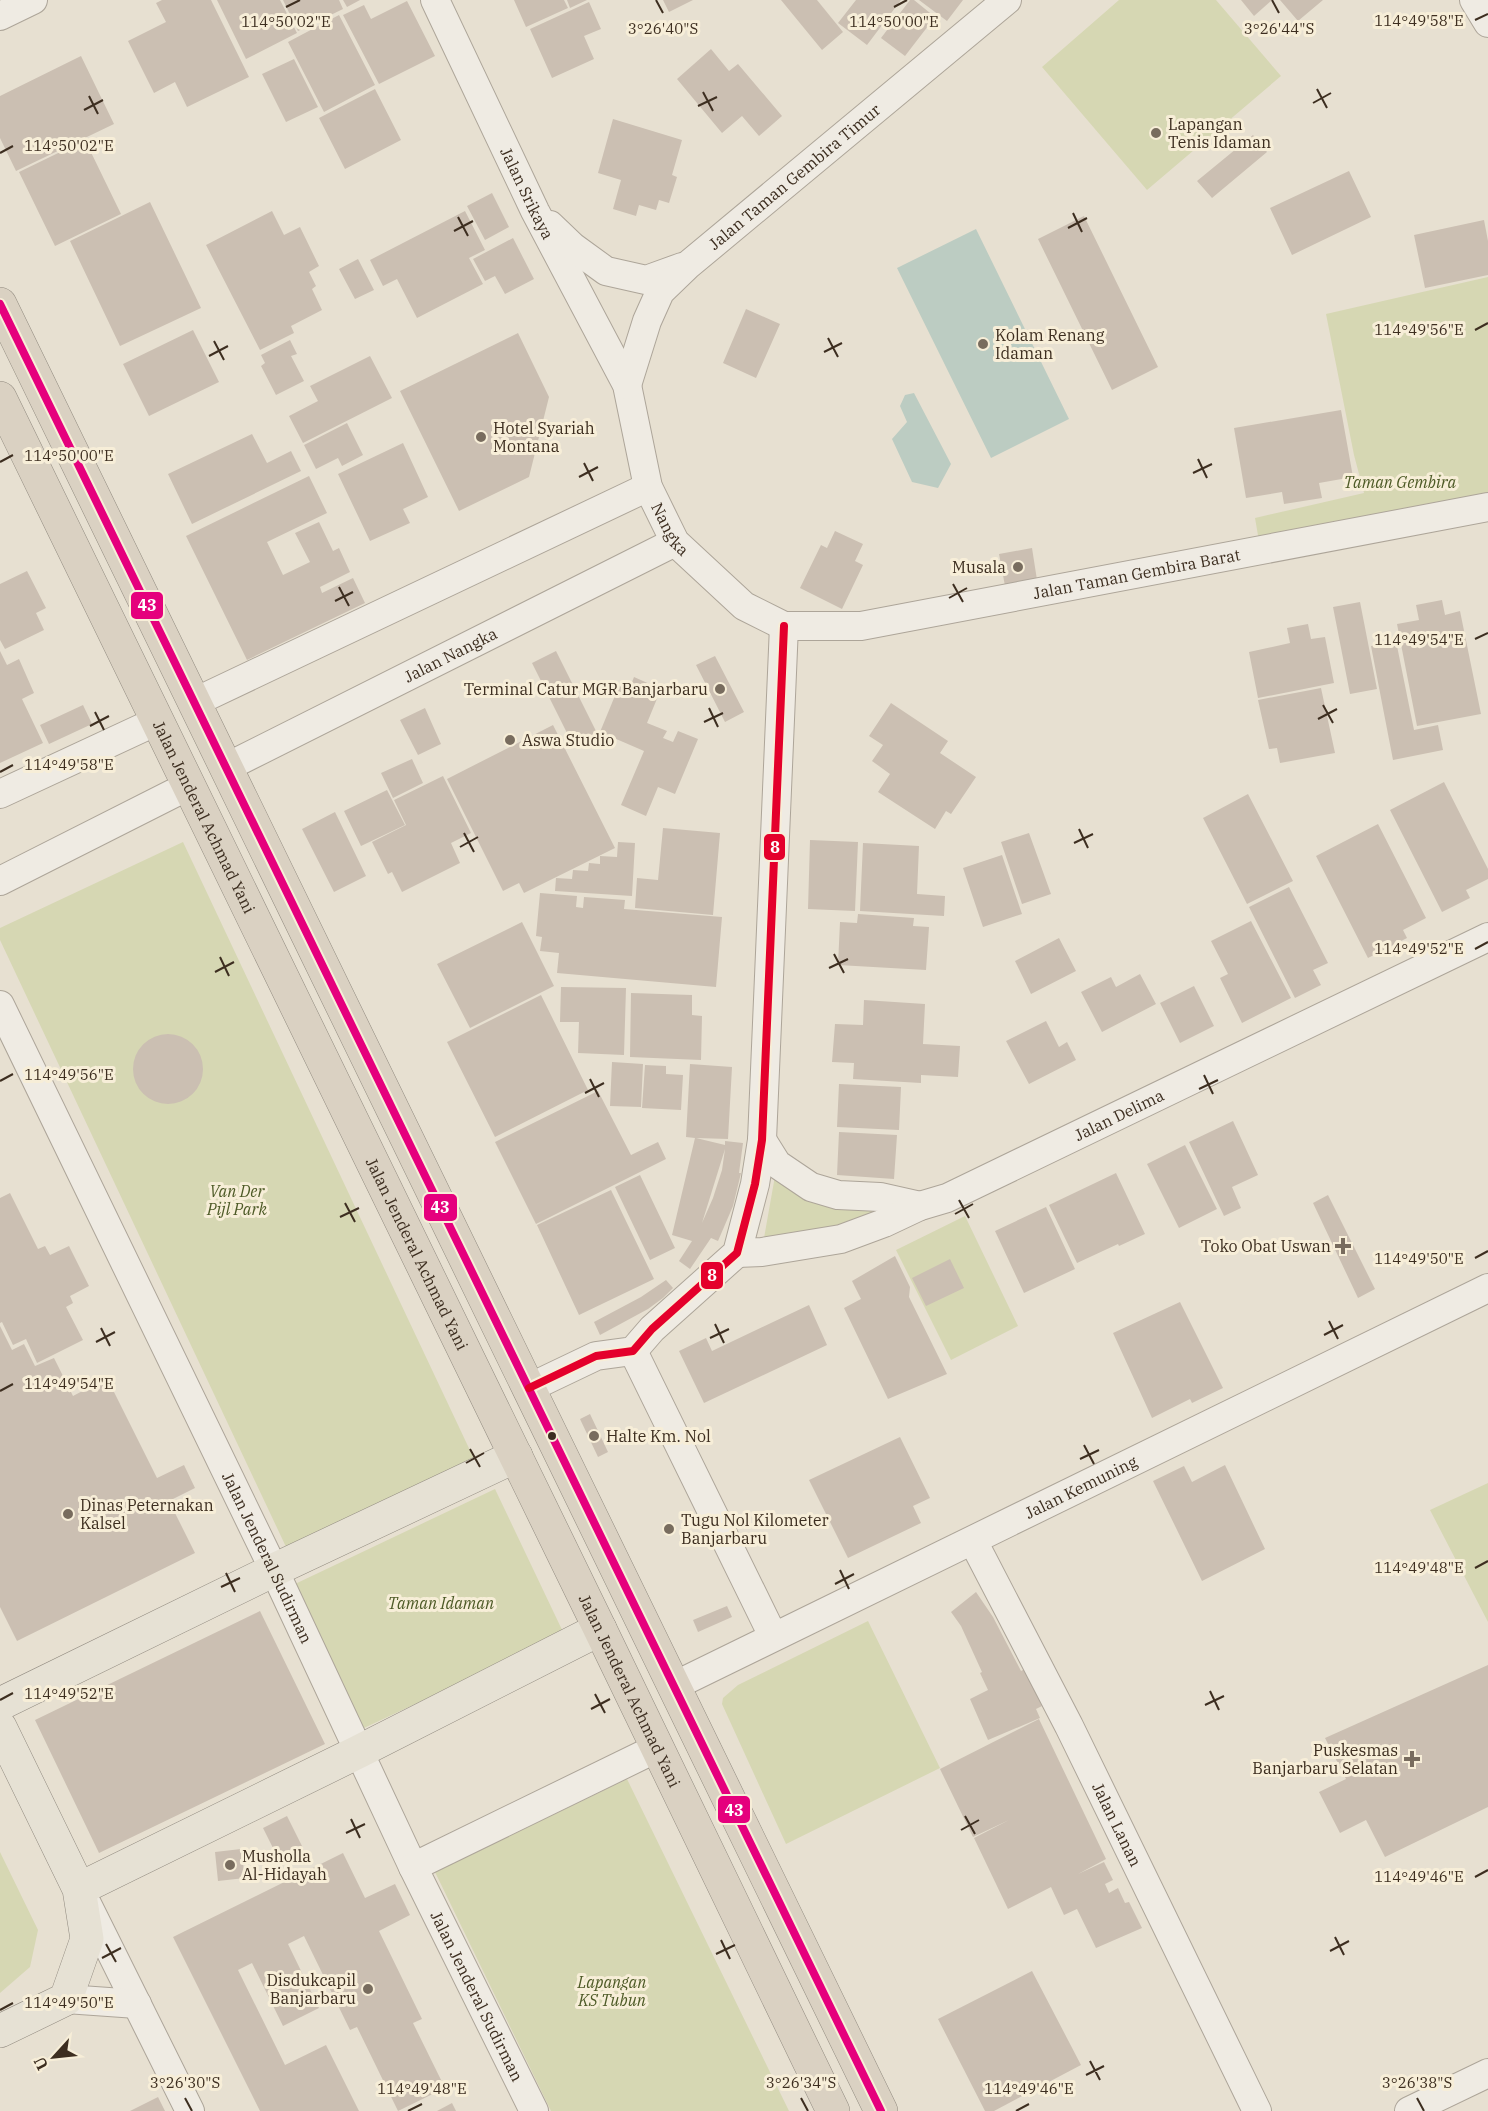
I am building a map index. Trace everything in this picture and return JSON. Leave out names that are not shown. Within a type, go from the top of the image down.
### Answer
[{"type":"highway","points":[[0,304],[881,2111]]},
{"type":"highway","name":"Jalan Jenderal Achmad Yani","points":[[0,398],[833,2111]]},
{"type":"highway","points":[[805,2055],[844,2037]]},
{"type":"main road","points":[[0,1704],[274,1570],[516,1456]]},
{"type":"main road","points":[[80,1889],[600,1629]]},
{"type":"main road","points":[[0,1727],[80,1889],[87,1939],[66,1999],[0,2031]]},
{"type":"street","points":[[0,16],[33,0]]},
{"type":"street","name":"Jalan Srikaya","points":[[435,0],[535,211],[627,385]]},
{"type":"street","name":"Jalan Taman Gembira Timur","points":[[627,385],[647,321],[660,292],[687,265],[1007,0]]},
{"type":"street","points":[[1474,0],[1488,23]]},
{"type":"street","points":[[535,211],[573,247],[606,271],[646,280],[687,265]]},
{"type":"street","name":"Nangka","points":[[627,385],[648,487],[675,542],[744,606],[784,626]]},
{"type":"street","points":[[195,702],[648,487]]},
{"type":"street","name":"Jalan Taman Gembira Barat","points":[[784,626],[861,626],[1488,507]]},
{"type":"street","name":"Jalan Nangka","points":[[227,767],[675,542]]},
{"type":"street","points":[[529,1388],[596,1356],[633,1351],[652,1329],[736,1253],[755,1184],[762,1140],[784,626]]},
{"type":"street","points":[[0,794],[157,721]]},
{"type":"street","points":[[0,881],[188,786]]},
{"type":"street","name":"Jalan Delima","points":[[736,1253],[762,1252],[841,1239],[884,1223],[920,1206],[937,1202],[1488,938]]},
{"type":"street","name":"Jalan Jenderal Sudirman","points":[[0,1005],[274,1570],[413,1867],[534,2111]]},
{"type":"street","points":[[762,1140],[777,1164],[811,1187],[838,1195],[880,1197],[920,1206]]},
{"type":"street","name":"Jalan Kemuning","points":[[674,1686],[1488,1288]]},
{"type":"street","points":[[633,1351],[773,1636]]},
{"type":"street","name":"Jalan Lanan","points":[[973,1541],[1074,1737],[1257,2111]]},
{"type":"street","points":[[413,1867],[657,1748]]},
{"type":"street","points":[[80,1889],[190,2111]]},
{"type":"street","points":[[66,1999],[137,2004]]},
{"type":"street","points":[[1409,2111],[1488,2073]]},
{"type":"green space","name":"Lapangan Tenis Idaman","points":[[1119,0],[1216,0],[1281,76],[1147,190],[1042,67]]},
{"type":"green space","name":"Taman Gembira","points":[[1488,277],[1488,499],[1260,547],[1255,518],[1364,493],[1354,455],[1326,314]]},
{"type":"green space","name":"Van Der Pijl Park","points":[[183,842],[475,1461],[287,1549],[0,940],[0,928]]},
{"type":"green space","points":[[775,1176],[880,1207],[882,1213],[846,1227],[764,1238]]},
{"type":"green space","points":[[965,1216],[1018,1326],[951,1360],[896,1250]]},
{"type":"green space","points":[[1488,1483],[1488,1622],[1430,1510]]},
{"type":"green space","name":"Taman Idaman","points":[[495,1489],[564,1634],[364,1728],[295,1584]]},
{"type":"green space","points":[[868,1621],[940,1768],[786,1844],[722,1704],[723,1698],[738,1685]]},
{"type":"green space","name":"Lapangan KS Tubun","points":[[627,1779],[789,2111],[551,2111],[435,1872]]},
{"type":"green space","points":[[0,1852],[38,1930],[30,1967],[0,1993]]},
{"type":"shaded area","name":"Kolam Renang Idaman","points":[[976,229],[1069,419],[991,458],[897,268]]},
{"type":"shaded area","points":[[914,393],[951,464],[938,488],[912,482],[892,439],[907,422],[900,406],[905,395]]},
{"type":"building","points":[[162,0],[211,0],[249,77],[187,107],[175,82],[154,93],[128,41],[166,22],[156,3]]},
{"type":"building","points":[[217,0],[280,0],[297,33],[246,59]]},
{"type":"building","points":[[283,0],[339,0],[343,9],[298,31]]},
{"type":"building","points":[[343,0],[360,0],[347,7]]},
{"type":"building","points":[[514,0],[564,0],[568,8],[526,27]]},
{"type":"building","points":[[567,0],[587,0],[570,8]]},
{"type":"building","points":[[663,0],[693,0],[669,12]]},
{"type":"building","points":[[781,0],[817,0],[843,32],[822,50]]},
{"type":"building","points":[[856,0],[901,0],[867,45],[838,23]]},
{"type":"building","points":[[910,0],[914,0],[935,17],[905,56],[881,38]]},
{"type":"building","points":[[919,0],[963,0],[947,21]]},
{"type":"building","points":[[1241,0],[1272,0],[1254,16]]},
{"type":"building","points":[[1280,0],[1323,0],[1298,21]]},
{"type":"building","points":[[407,1],[435,56],[379,84],[343,15],[364,5],[371,19]]},
{"type":"building","points":[[589,2],[601,29],[584,36],[594,59],[552,78],[530,29]]},
{"type":"building","points":[[339,15],[375,85],[324,112],[288,42]]},
{"type":"building","points":[[711,49],[729,71],[738,64],[782,116],[759,136],[742,116],[722,133],[677,79]]},
{"type":"building","points":[[81,56],[114,124],[16,171],[0,138],[0,96]]},
{"type":"building","points":[[294,59],[318,107],[286,122],[262,74]]},
{"type":"building","points":[[375,89],[401,140],[345,169],[319,118]]},
{"type":"building","points":[[613,119],[682,140],[672,175],[677,177],[669,203],[659,200],[656,210],[639,205],[636,216],[613,209],[621,180],[598,173]]},
{"type":"building","points":[[1253,135],[1267,152],[1212,198],[1197,181]]},
{"type":"building","points":[[85,140],[121,214],[55,246],[19,172]]},
{"type":"building","points":[[1349,171],[1371,217],[1292,255],[1270,208]]},
{"type":"building","points":[[492,193],[509,227],[485,240],[467,206]]},
{"type":"building","points":[[150,202],[201,308],[120,346],[70,241]]},
{"type":"building","points":[[272,211],[284,235],[300,227],[319,266],[309,272],[316,286],[312,289],[322,310],[291,326],[294,333],[260,350],[206,245]]},
{"type":"building","points":[[465,211],[485,250],[469,258],[483,284],[417,318],[397,279],[383,286],[370,260]]},
{"type":"building","points":[[1084,216],[1158,367],[1112,390],[1038,239]]},
{"type":"building","points":[[1484,220],[1488,241],[1488,275],[1425,288],[1414,235]]},
{"type":"building","points":[[513,238],[534,279],[505,294],[495,276],[485,281],[473,259]]},
{"type":"building","points":[[358,259],[374,290],[355,299],[339,269]]},
{"type":"building","points":[[746,309],[780,324],[756,378],[723,363]]},
{"type":"building","points":[[193,330],[219,382],[149,416],[123,364]]},
{"type":"building","name":"Hotel Syariah Montana","points":[[518,333],[549,397],[529,477],[459,511],[400,391]]},
{"type":"building","points":[[290,340],[297,354],[291,356],[304,381],[276,395],[261,366],[265,363],[261,355]]},
{"type":"building","points":[[370,356],[392,398],[303,443],[289,416],[318,401],[310,386]]},
{"type":"building","points":[[1341,410],[1353,477],[1319,483],[1322,498],[1284,504],[1282,492],[1246,498],[1234,428]]},
{"type":"building","points":[[347,423],[363,455],[342,466],[338,458],[316,469],[304,445]]},
{"type":"building","points":[[252,434],[267,463],[291,451],[301,471],[192,524],[168,474]]},
{"type":"building","points":[[403,443],[428,497],[403,509],[410,523],[370,541],[338,474]]},
{"type":"building","points":[[309,476],[327,513],[267,542],[283,575],[310,562],[295,533],[319,522],[333,551],[339,548],[350,572],[320,587],[322,593],[353,578],[365,603],[247,660],[186,536]]},
{"type":"building","points":[[835,531],[863,544],[855,561],[863,565],[842,609],[800,588],[821,545],[827,548]]},
{"type":"building","name":"Musala","points":[[1032,548],[1037,580],[1005,586],[999,554]]},
{"type":"building","points":[[27,571],[46,608],[36,613],[44,630],[5,649],[0,640],[0,584]]},
{"type":"building","points":[[1442,600],[1445,615],[1460,611],[1481,714],[1417,726],[1397,624],[1419,620],[1416,605]]},
{"type":"building","points":[[1360,602],[1377,689],[1350,694],[1333,607]]},
{"type":"building","points":[[1308,624],[1311,639],[1325,637],[1334,683],[1258,698],[1249,652],[1290,643],[1287,628]]},
{"type":"building","points":[[1396,641],[1414,730],[1438,725],[1443,750],[1393,760],[1371,646]]},
{"type":"building","points":[[0,651],[7,665],[19,659],[34,693],[22,699],[43,743],[0,763]]},
{"type":"building","points":[[556,651],[598,735],[574,747],[532,663]]},
{"type":"building","name":"Terminal Catur MGR Banjarbaru","points":[[715,656],[744,712],[725,722],[696,665]]},
{"type":"building","points":[[634,677],[661,689],[647,723],[667,731],[663,738],[673,742],[678,731],[698,739],[675,794],[658,787],[646,816],[621,805],[644,751],[600,732],[619,686],[629,690]]},
{"type":"building","points":[[1321,688],[1335,753],[1280,763],[1277,748],[1269,749],[1258,700]]},
{"type":"building","points":[[891,703],[948,741],[940,753],[976,777],[951,814],[946,811],[935,829],[878,792],[890,774],[872,761],[883,745],[869,736]]},
{"type":"building","points":[[83,705],[92,724],[49,744],[40,725]]},
{"type":"building","points":[[425,708],[441,744],[418,755],[400,720]]},
{"type":"building","points":[[553,725],[615,848],[524,893],[519,883],[503,891],[447,779]]},
{"type":"building","points":[[412,759],[423,783],[393,798],[381,773]]},
{"type":"building","points":[[443,776],[471,833],[451,843],[460,863],[402,892],[392,872],[388,874],[372,842],[406,825],[394,800]]},
{"type":"building","points":[[1444,782],[1488,869],[1488,879],[1466,890],[1470,898],[1442,912],[1390,810]]},
{"type":"building","points":[[387,790],[405,825],[361,846],[344,811]]},
{"type":"building","points":[[1248,794],[1293,881],[1247,904],[1203,818]]},
{"type":"building","points":[[335,812],[366,876],[334,892],[302,829]]},
{"type":"building","points":[[1378,824],[1426,918],[1403,930],[1407,938],[1368,958],[1316,856]]},
{"type":"building","points":[[663,828],[720,833],[713,915],[635,908],[637,878],[658,880]]},
{"type":"building","points":[[1029,833],[1051,894],[1022,904],[1001,842]]},
{"type":"building","points":[[810,840],[858,842],[855,911],[808,909]]},
{"type":"building","points":[[618,842],[635,843],[632,896],[555,891],[556,878],[572,879],[573,870],[588,871],[589,863],[600,864],[600,856],[617,857]]},
{"type":"building","points":[[863,843],[919,846],[917,894],[945,896],[944,916],[860,911]]},
{"type":"building","points":[[1002,855],[1022,914],[983,927],[963,868]]},
{"type":"building","points":[[1289,887],[1328,963],[1313,970],[1321,985],[1295,998],[1249,907]]},
{"type":"building","points":[[540,893],[577,896],[576,907],[583,908],[584,897],[625,900],[624,909],[722,917],[716,987],[557,973],[559,953],[540,951],[542,937],[536,936]]},
{"type":"building","points":[[858,914],[914,918],[913,926],[929,927],[926,970],[838,965],[840,922],[857,923]]},
{"type":"building","points":[[1251,921],[1291,998],[1242,1023],[1220,978],[1228,974],[1211,941]]},
{"type":"building","points":[[522,922],[554,986],[470,1028],[437,964]]},
{"type":"building","points":[[1059,938],[1076,971],[1031,994],[1015,961]]},
{"type":"building","points":[[1140,974],[1156,1004],[1102,1032],[1081,992],[1111,977],[1116,987]]},
{"type":"building","points":[[1194,986],[1214,1026],[1180,1043],[1160,1003]]},
{"type":"building","points":[[561,987],[626,988],[624,1055],[578,1053],[579,1022],[560,1022]]},
{"type":"building","points":[[631,993],[692,995],[692,1015],[702,1016],[701,1060],[630,1057]]},
{"type":"building","points":[[541,995],[588,1090],[495,1137],[447,1042]]},
{"type":"building","points":[[864,1000],[925,1004],[923,1044],[960,1046],[958,1077],[921,1075],[921,1083],[853,1079],[854,1063],[832,1062],[835,1024],[863,1025]]},
{"type":"building","points":[[1046,1021],[1059,1047],[1067,1042],[1076,1060],[1029,1084],[1006,1041]]},
{"type":"building","points":[[168,1034],[181,1037],[193,1044],[200,1056],[203,1069],[200,1082],[193,1094],[181,1101],[168,1104],[155,1101],[143,1094],[136,1082],[133,1069],[136,1056],[143,1044],[155,1037]]},
{"type":"building","points":[[612,1062],[643,1064],[641,1107],[610,1106]]},
{"type":"building","points":[[690,1064],[732,1067],[728,1139],[696,1138],[725,1145],[725,1141],[743,1143],[739,1173],[741,1173],[733,1206],[718,1241],[711,1238],[690,1269],[679,1261],[692,1241],[672,1235],[695,1138],[686,1137]],"holes":[[[725,1149],[722,1170],[713,1198],[702,1223]]]},
{"type":"building","points":[[645,1065],[666,1066],[666,1074],[683,1075],[681,1110],[642,1108]]},
{"type":"building","points":[[839,1084],[901,1087],[899,1130],[837,1127]]},
{"type":"building","points":[[598,1091],[631,1155],[658,1142],[666,1159],[536,1224],[495,1142]]},
{"type":"building","points":[[1233,1121],[1258,1175],[1232,1187],[1241,1208],[1224,1216],[1189,1142]]},
{"type":"building","points":[[839,1132],[897,1135],[894,1179],[837,1175]]},
{"type":"building","points":[[1185,1145],[1217,1209],[1179,1228],[1147,1164]]},
{"type":"building","points":[[1116,1173],[1145,1234],[1077,1263],[1049,1205]]},
{"type":"building","points":[[640,1175],[675,1248],[650,1260],[615,1187]]},
{"type":"building","points":[[611,1190],[654,1279],[579,1315],[537,1225]]},
{"type":"building","points":[[10,1193],[38,1249],[45,1246],[50,1255],[69,1246],[89,1286],[70,1296],[73,1303],[66,1307],[83,1340],[37,1363],[26,1339],[13,1345],[2,1322],[0,1323],[0,1198]]},
{"type":"building","name":"Toko Obat Uswan","points":[[1328,1195],[1375,1289],[1358,1298],[1313,1203]]},
{"type":"building","points":[[1046,1207],[1075,1269],[1024,1293],[995,1231]]},
{"type":"building","points":[[895,1256],[910,1287],[909,1297],[947,1374],[888,1399],[844,1308],[861,1299],[852,1281]]},
{"type":"building","points":[[950,1259],[964,1288],[926,1306],[912,1278]]},
{"type":"building","points":[[666,1280],[673,1288],[663,1298],[648,1309],[600,1335],[594,1322],[641,1297]]},
{"type":"building","points":[[1180,1302],[1223,1388],[1192,1403],[1190,1399],[1152,1418],[1113,1333]]},
{"type":"building","points":[[809,1305],[827,1345],[704,1403],[679,1351],[706,1338],[712,1351]]},
{"type":"building","points":[[0,1326],[12,1350],[24,1344],[35,1366],[54,1358],[73,1396],[107,1378],[157,1478],[184,1465],[195,1488],[169,1501],[195,1553],[17,1641],[0,1607]]},
{"type":"building","name":"Halte Km. Nol","points":[[590,1414],[608,1452],[598,1457],[580,1419]]},
{"type":"building","points":[[900,1437],[930,1498],[913,1506],[921,1523],[848,1558],[809,1480]]},
{"type":"building","points":[[1225,1465],[1265,1549],[1202,1581],[1153,1481],[1184,1466],[1192,1482]]},
{"type":"building","points":[[976,1592],[993,1617],[1021,1671],[1025,1669],[1042,1706],[1036,1709],[1040,1718],[988,1740],[970,1699],[988,1690],[961,1626],[951,1612]]},
{"type":"building","points":[[727,1606],[732,1617],[698,1632],[693,1620]]},
{"type":"building","points":[[260,1611],[325,1744],[99,1853],[35,1720]]},
{"type":"building","name":"Puskesmas Banjarbaru Selatan","points":[[1488,1665],[1488,1807],[1385,1857],[1366,1820],[1340,1833],[1319,1792],[1346,1779],[1325,1738]]},
{"type":"building","points":[[1039,1719],[1106,1859],[1078,1874],[1104,1862],[1113,1880],[1105,1884],[1109,1893],[1118,1888],[1125,1903],[1129,1902],[1142,1928],[1096,1948],[1077,1909],[1064,1915],[1051,1887],[1008,1909],[974,1838],[1009,1820],[973,1837],[940,1769]]},
{"type":"building","points":[[287,1816],[304,1850],[280,1862],[263,1828]]},
{"type":"building","name":"Musholla Al-Hidayah","points":[[241,1849],[245,1878],[218,1881],[215,1852]]},
{"type":"building","name":"Disdukcapil Banjarbaru","points":[[343,1853],[365,1898],[395,1884],[410,1915],[379,1931],[422,2019],[413,2023],[445,2088],[398,2111],[357,2027],[350,2030],[304,1936],[288,1944],[319,2008],[283,2026],[252,1963],[238,1970],[285,2065],[326,2045],[359,2111],[260,2111],[173,1937]]},
{"type":"building","points":[[1032,1971],[1081,2065],[994,2111],[985,2111],[938,2019]]},
{"type":"building","points":[[158,2097],[165,2111],[130,2111]]},
{"type":"building","points":[[452,2103],[456,2111],[437,2111]]},
{"type":"transit line","name":"43","points":[[0,304],[881,2111]]},
{"type":"transit line","name":"8","points":[[529,1388],[596,1356],[633,1351],[652,1329],[737,1253],[755,1184],[762,1140],[784,626]]},
{"type":"place","name":"Lapangan Tenis Idaman","points":[[1156,133]]},
{"type":"place","name":"Kolam Renang Idaman","points":[[983,344]]},
{"type":"place","name":"Hotel Syariah Montana","points":[[481,437]]},
{"type":"place","name":"Musala","points":[[1018,567]]},
{"type":"place","name":"Terminal Catur MGR Banjarbaru","points":[[720,689]]},
{"type":"place","name":"Aswa Studio","points":[[510,740]]},
{"type":"place","name":"Toko Obat Uswan","points":[[1343,1246]]},
{"type":"place","name":"Halte Km. Nol","points":[[594,1436]]},
{"type":"place","name":"Dinas Peternakan Kalsel","points":[[68,1514]]},
{"type":"place","name":"Tugu Nol Kilometer Banjarbaru","points":[[669,1529]]},
{"type":"place","name":"Puskesmas Banjarbaru Selatan","points":[[1412,1759]]},
{"type":"place","name":"Musholla Al-Hidayah","points":[[230,1865]]},
{"type":"place","name":"Disdukcapil Banjarbaru","points":[[368,1989]]}]
